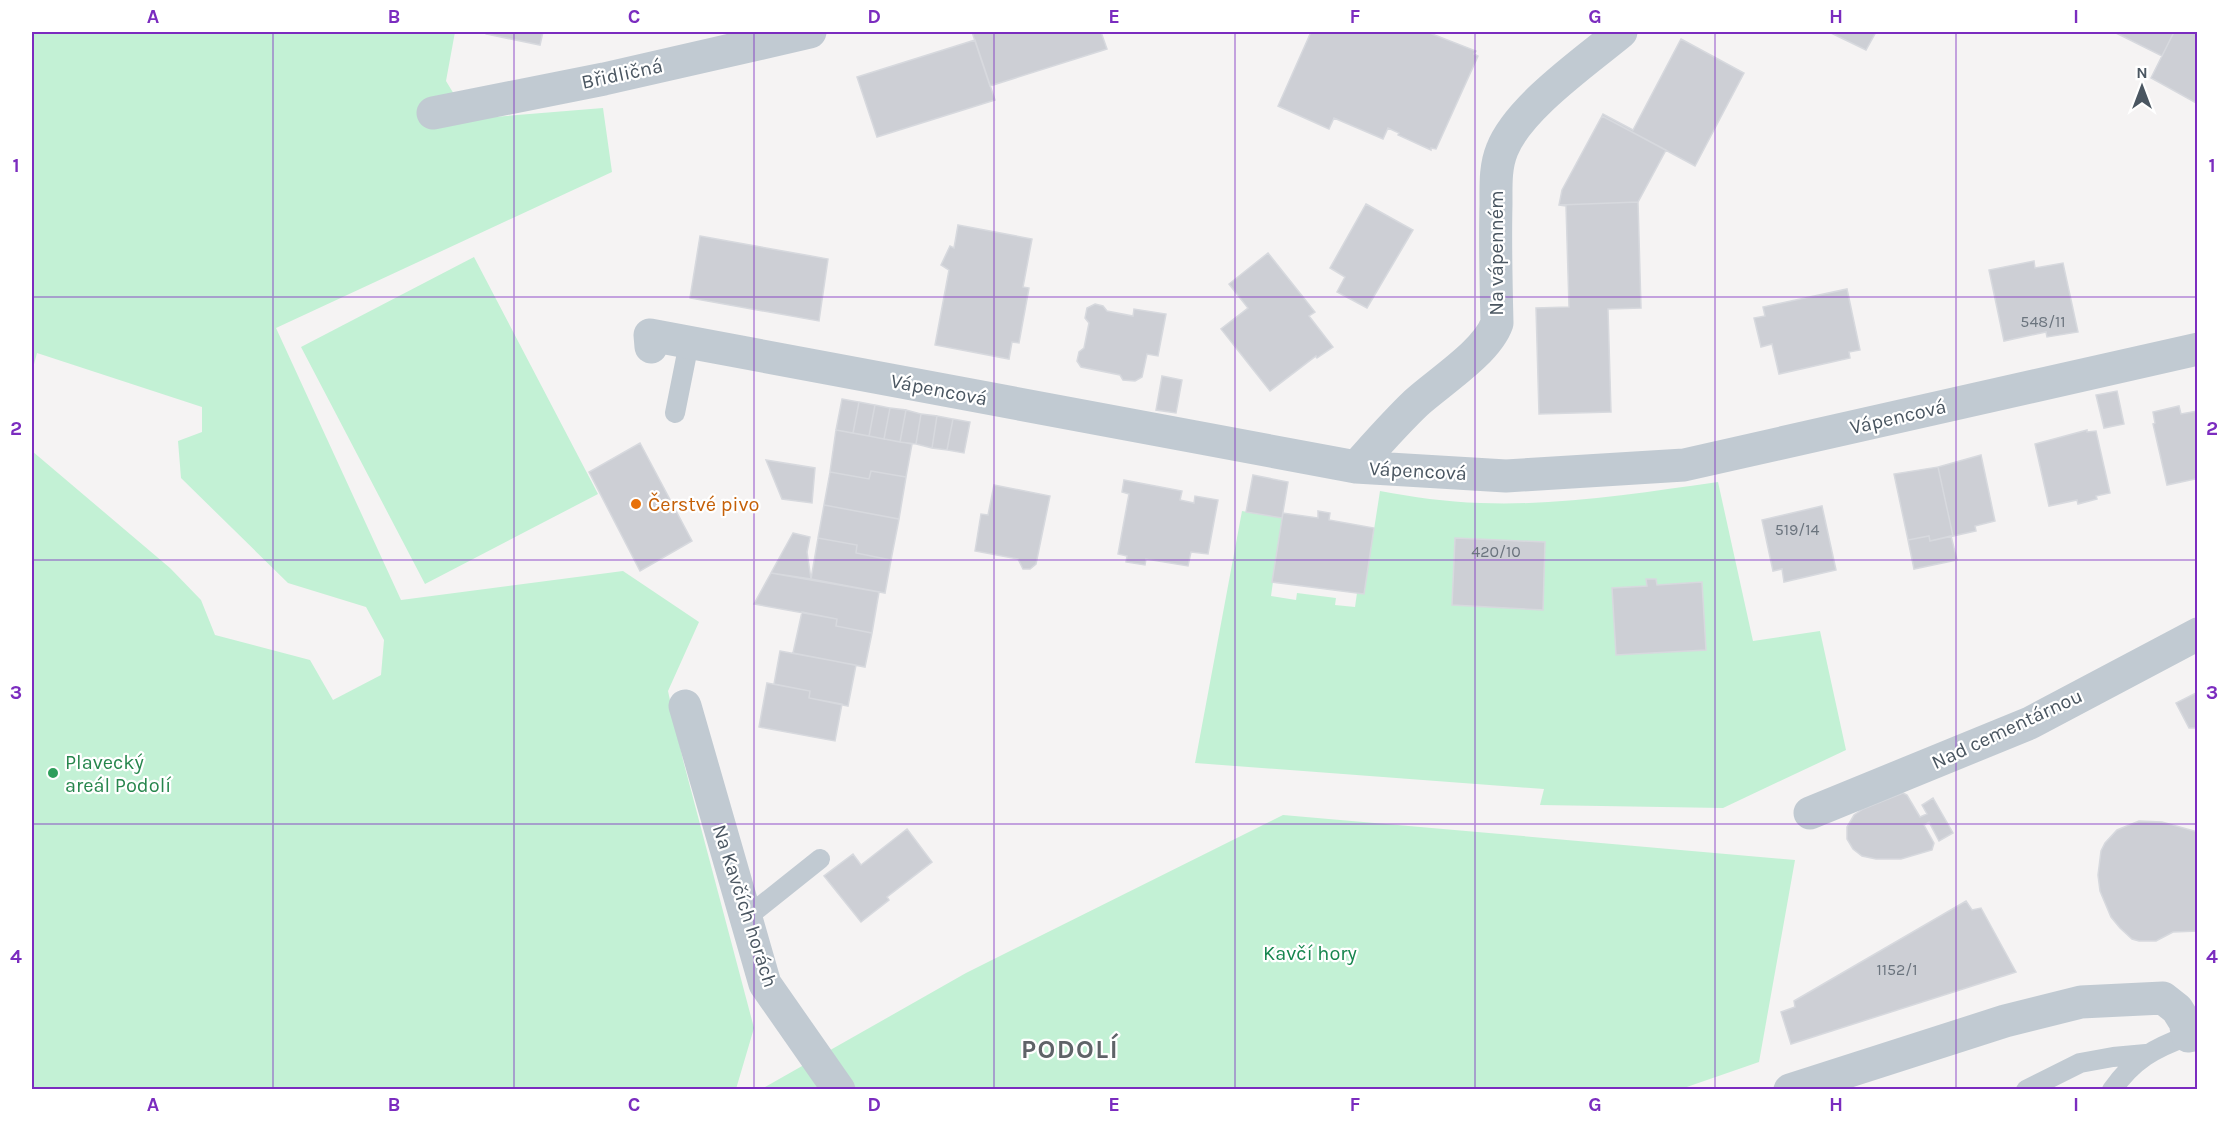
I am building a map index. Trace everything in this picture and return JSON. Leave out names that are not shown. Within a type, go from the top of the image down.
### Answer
[{"type":"street","name":"Břidličná","points":[[433,112],[604,79],[810,32]]},
{"type":"street","name":"Na vápenném","points":[[1356,467],[1415,404],[1483,346],[1494,331],[1497,323],[1496,176],[1502,148],[1519,122],[1552,90],[1621,32]]},
{"type":"street","name":"Vápencová","points":[[651,347],[651,335],[1356,467],[1506,476],[1684,465],[2198,350]]},
{"type":"street","name":"Nad cementárnou","points":[[1810,813],[2030,723],[2198,634]]},
{"type":"street","name":"Na Kavčích horách","points":[[685,706],[765,984],[839,1089]]},
{"type":"street","points":[[1790,1089],[2005,1021],[2080,1002],[2163,998],[2177,1009],[2193,1035]]},
{"type":"lane","points":[[675,413],[689,343]]},
{"type":"lane","points":[[746,918],[820,859]]},
{"type":"lane","points":[[2112,1089],[2125,1072],[2146,1054],[2164,1044],[2193,1035]]},
{"type":"lane","points":[[2036,1089],[2055,1074],[2080,1064],[2113,1056],[2146,1054]]},
{"type":"green space","points":[[32,32],[455,32],[446,81],[469,119],[603,108],[612,172],[276,328],[401,600],[623,571],[699,622],[668,691],[683,760],[754,1028],[736,1089],[32,1089],[32,451],[170,568],[201,600],[215,635],[310,660],[333,700],[381,675],[384,640],[366,607],[288,583],[181,478],[178,441],[202,432],[202,407],[37,353],[32,372]]},
{"type":"green space","points":[[474,257],[598,494],[425,584],[301,347]]},
{"type":"green space","points":[[1718,482],[1753,641],[1820,631],[1846,750],[1723,808],[1540,805],[1544,789],[1195,763],[1242,511],[1282,518],[1271,596],[1296,600],[1297,593],[1336,598],[1335,605],[1355,607],[1357,593],[1364,594],[1380,491],[1455,502],[1540,503],[1599,498]],"holes":[[[1455,538],[1545,542],[1543,610],[1453,605]],[[1647,579],[1656,579],[1657,585],[1702,582],[1706,649],[1616,655],[1612,588],[1647,586]]]},
{"type":"green space","name":"Kavčí hory","points":[[1283,815],[1795,860],[1759,1062],[1681,1089],[760,1090],[966,973]]},
{"type":"building","points":[[486,32],[543,32],[540,45],[486,34]]},
{"type":"building","points":[[972,32],[1101,32],[1107,49],[990,86]]},
{"type":"building","points":[[1311,32],[1427,32],[1476,51],[1474,54],[1478,56],[1436,149],[1431,148],[1431,150],[1388,128],[1383,139],[1334,118],[1329,129],[1278,106]]},
{"type":"building","points":[[1829,32],[1876,32],[1866,50]]},
{"type":"building","points":[[2114,32],[2174,32],[2162,56]]},
{"type":"building","points":[[2174,32],[2198,32],[2198,104],[2151,78]]},
{"type":"building","points":[[1681,39],[1744,73],[1695,166],[1602,116],[1603,114],[1633,130]]},
{"type":"building","points":[[975,40],[995,100],[877,137],[857,77]]},
{"type":"building","points":[[1602,116],[1666,150],[1638,202],[1559,205],[1562,190]]},
{"type":"building","points":[[1638,202],[1641,308],[1608,309],[1611,412],[1539,414],[1536,308],[1569,307],[1566,206],[1559,205]]},
{"type":"building","points":[[1366,204],[1413,230],[1367,308],[1337,292],[1345,277],[1330,268]]},
{"type":"building","points":[[958,225],[1032,239],[1023,287],[1029,288],[1019,343],[1012,342],[1009,359],[935,345],[949,270],[941,265],[950,246],[954,248]]},
{"type":"building","points":[[700,236],[828,259],[819,321],[690,298]]},
{"type":"building","points":[[1268,253],[1315,312],[1309,316],[1333,347],[1317,358],[1316,356],[1270,391],[1221,329],[1248,308],[1229,284]]},
{"type":"building","points":[[2034,261],[2035,268],[2063,263],[2078,332],[2047,337],[2046,332],[2004,341],[1989,270]]},
{"type":"building","points":[[1847,289],[1860,350],[1849,352],[1850,358],[1779,374],[1772,344],[1761,347],[1754,318],[1765,316],[1763,307]]},
{"type":"building","points":[[1095,304],[1103,306],[1107,311],[1133,316],[1134,309],[1166,314],[1158,356],[1147,354],[1142,377],[1135,381],[1123,380],[1120,375],[1081,367],[1077,361],[1079,352],[1084,348],[1089,323],[1085,318],[1087,308]]},
{"type":"building","points":[[1162,376],[1182,380],[1176,413],[1156,410]]},
{"type":"building","points":[[2117,391],[2124,424],[2104,428],[2096,395]]},
{"type":"building","points":[[842,399],[859,402],[853,433],[836,430]]},
{"type":"building","points":[[859,402],[875,405],[869,436],[853,433]]},
{"type":"building","points":[[875,405],[890,408],[884,439],[869,436]]},
{"type":"building","points":[[2179,406],[2181,414],[2198,411],[2198,482],[2195,479],[2167,485],[2153,424],[2155,423],[2153,412]]},
{"type":"building","points":[[890,408],[906,410],[900,442],[884,439]]},
{"type":"building","points":[[906,410],[921,414],[916,444],[900,442]]},
{"type":"building","points":[[921,414],[937,416],[932,448],[916,444]]},
{"type":"building","points":[[937,416],[953,419],[947,450],[932,448]]},
{"type":"building","points":[[953,419],[970,422],[964,453],[947,450]]},
{"type":"building","points":[[836,430],[912,444],[906,477],[871,471],[869,479],[830,472]]},
{"type":"building","points":[[2087,430],[2087,432],[2096,431],[2110,493],[2078,504],[2077,500],[2049,506],[2035,444]]},
{"type":"building","points":[[640,443],[692,541],[640,571],[589,472]]},
{"type":"building","points":[[1981,455],[1995,521],[1975,526],[1976,531],[1953,536],[1938,467]]},
{"type":"building","points":[[766,460],[815,468],[812,503],[782,499]]},
{"type":"building","points":[[1938,467],[1953,536],[1930,541],[1929,536],[1908,540],[1894,474]]},
{"type":"building","points":[[871,471],[906,477],[899,519],[824,505],[830,472],[869,479]]},
{"type":"building","points":[[1253,475],[1288,482],[1282,518],[1246,512]]},
{"type":"building","points":[[1124,480],[1182,491],[1180,500],[1194,503],[1195,496],[1218,500],[1208,554],[1191,552],[1188,566],[1146,559],[1145,565],[1126,562],[1127,556],[1118,554],[1129,494],[1122,492]]},
{"type":"building","points":[[994,485],[1050,496],[1036,564],[1030,569],[1023,569],[1018,559],[975,551],[981,514],[988,515]]},
{"type":"building","points":[[824,505],[899,519],[891,560],[856,553],[857,545],[818,538]]},
{"type":"building","points":[[1822,506],[1836,570],[1784,582],[1782,569],[1773,571],[1762,520]]},
{"type":"building","points":[[1318,511],[1330,513],[1329,520],[1374,528],[1364,594],[1272,582],[1283,513],[1318,518]]},
{"type":"building","points":[[793,533],[810,537],[807,552],[811,579],[771,573]]},
{"type":"building","points":[[1929,536],[1930,541],[1951,536],[1957,560],[1914,569],[1908,540]]},
{"type":"building","points":[[818,538],[857,545],[856,553],[891,560],[885,593],[811,579]]},
{"type":"building","points":[[1455,538],[1545,542],[1543,610],[1452,605]]},
{"type":"building","points":[[771,573],[879,592],[872,633],[836,626],[837,619],[754,604]]},
{"type":"building","points":[[1646,579],[1656,579],[1657,585],[1702,582],[1706,650],[1616,655],[1612,588],[1647,586]]},
{"type":"building","points":[[802,612],[837,619],[836,626],[872,633],[865,667],[793,653]]},
{"type":"building","points":[[780,651],[856,665],[848,706],[809,698],[810,691],[774,684]]},
{"type":"building","points":[[767,683],[810,691],[809,698],[842,704],[835,741],[759,727]]},
{"type":"building","points":[[2198,692],[2198,728],[2189,728],[2176,703]]},
{"type":"building","points":[[1903,793],[1907,795],[1920,817],[1927,814],[1922,805],[1933,798],[1953,833],[1939,841],[1929,822],[1924,825],[1934,843],[1932,850],[1901,859],[1876,859],[1862,856],[1853,849],[1847,839],[1847,827],[1854,815]]},
{"type":"building","points":[[2139,821],[2162,822],[2198,832],[2198,931],[2173,932],[2156,941],[2139,941],[2132,939],[2111,917],[2100,891],[2098,875],[2101,851],[2117,830]]},
{"type":"building","points":[[907,829],[932,862],[887,897],[889,900],[861,922],[824,876],[853,854],[861,865]]},
{"type":"building","points":[[1966,901],[1972,910],[1981,908],[2016,972],[1791,1044],[1781,1012],[1795,1007],[1794,1001]]},
{"type":"place","name":"Čerstvé pivo","points":[[636,504]]},
{"type":"place","name":"Plavecký areál Podolí","points":[[53,773]]},
{"type":"district","name":"PODOLÍ","points":[[1070,1049]]}]
